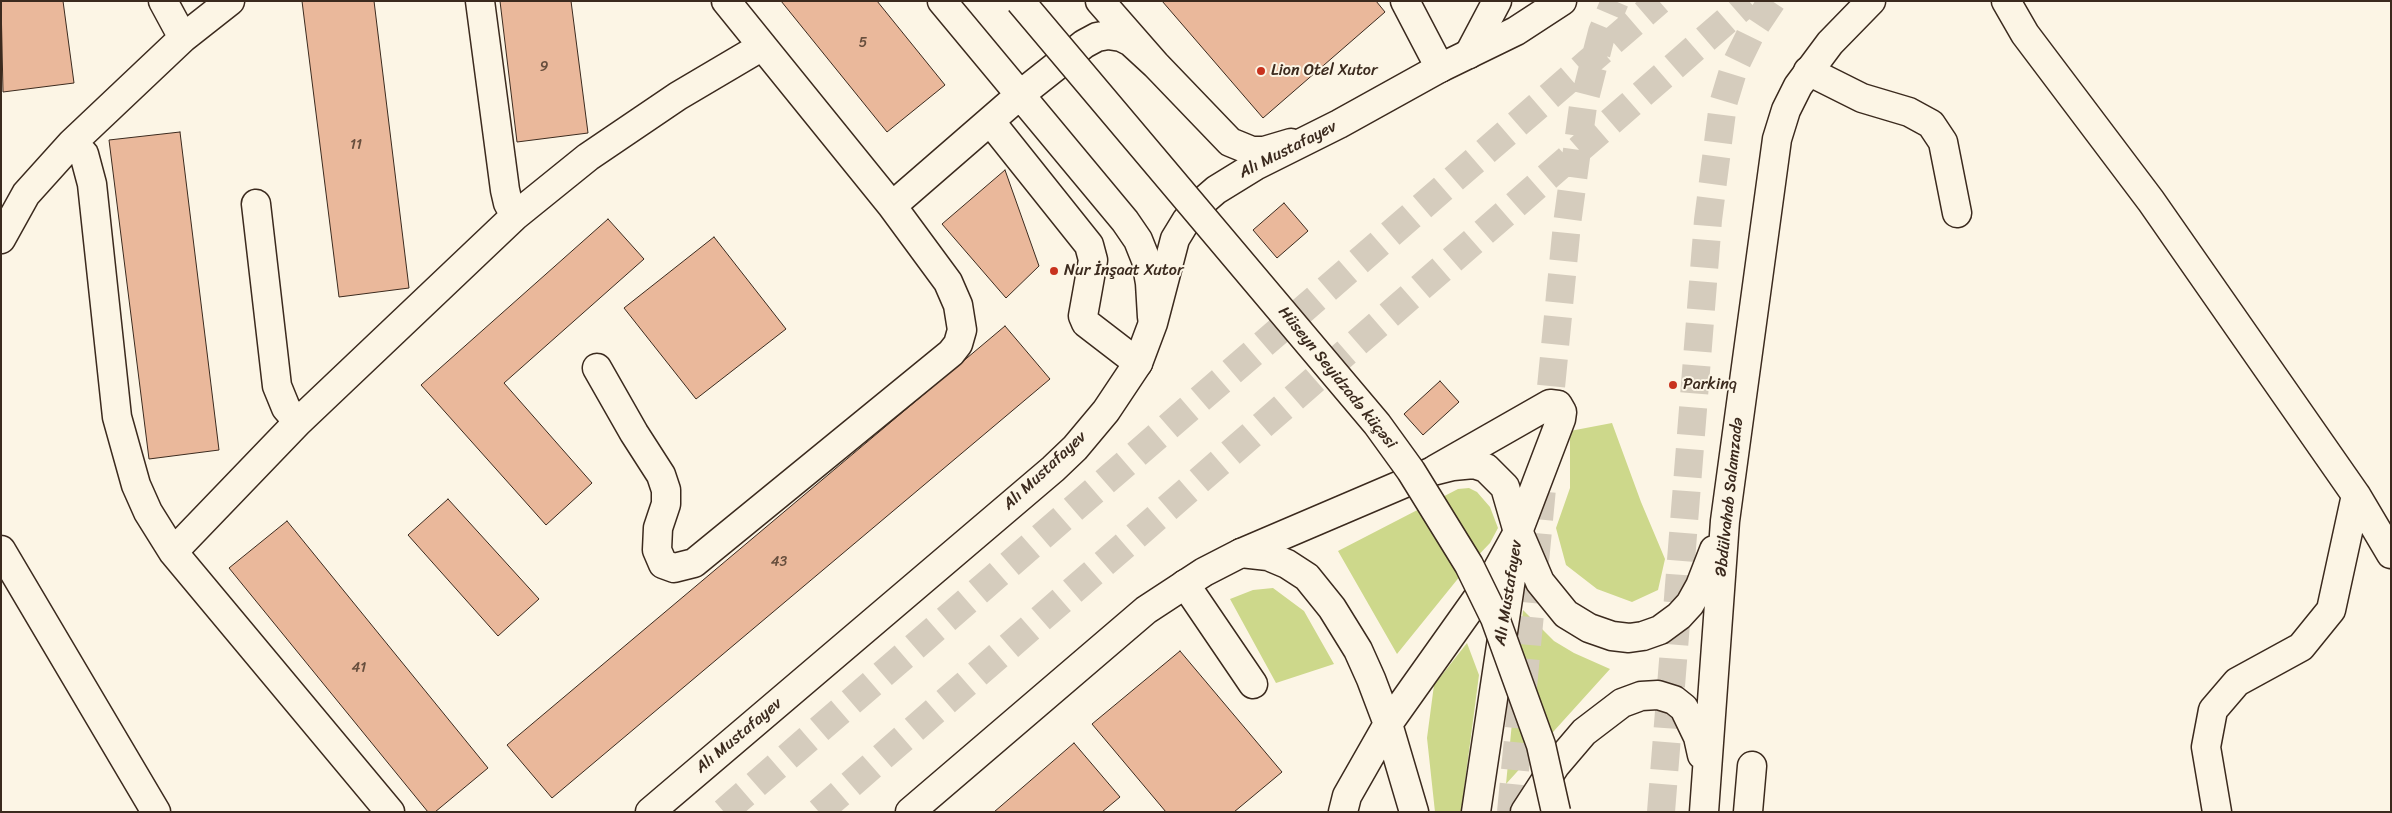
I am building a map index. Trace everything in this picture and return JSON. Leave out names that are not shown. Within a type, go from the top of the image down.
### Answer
[{"type":"main road","points":[[163,1],[182,38]]},
{"type":"main road","points":[[1,239],[26,194],[72,143],[182,38],[230,1]]},
{"type":"main road","points":[[480,1],[505,190],[508,203],[515,216]]},
{"type":"main road","points":[[597,368],[634,433],[661,475],[666,490],[666,504],[658,528],[657,550],[663,564],[674,568],[694,563],[943,359],[958,344],[962,330],[958,305],[948,282],[892,206],[761,47],[726,1]]},
{"type":"main road","points":[[942,1],[1111,201],[1138,240],[1146,260],[1153,323]]},
{"type":"main road","name":"Hüseyn Seyidzadə küçəsi","points":[[1020,1],[1377,424],[1411,471],[1469,565],[1494,618],[1541,745],[1556,812]]},
{"type":"main road","points":[[1100,1],[1156,65],[1230,142],[1243,149],[1252,151],[1281,147],[1339,124]]},
{"type":"main road","points":[[1405,1],[1440,68]]},
{"type":"main road","points":[[1469,54],[1497,1]]},
{"type":"main road","name":"Alı Mustafayev","points":[[650,812],[1053,469],[1075,448],[1106,411],[1138,363],[1153,323],[1175,239],[1186,221],[1201,203],[1216,190],[1255,166],[1339,124],[1440,68],[1516,31],[1562,1]]},
{"type":"main road","name":"Əbdülvahab Salamzadə","points":[[1704,812],[1725,521],[1777,139],[1786,110],[1808,71],[1830,43],[1871,1]]},
{"type":"main road","points":[[2006,1],[2025,34],[2151,201],[2356,495],[2391,554]]},
{"type":"main road","points":[[892,206],[1021,94],[1084,44],[1097,37],[1108,35],[1121,37],[1131,42],[1156,65]]},
{"type":"main road","points":[[173,552],[298,422],[515,216],[588,156],[678,96],[761,47]]},
{"type":"main road","points":[[1808,71],[1862,98],[1909,112],[1931,124],[1943,142],[1957,213]]},
{"type":"main road","points":[[990,121],[1089,245],[1093,260],[1082,316],[1086,323],[1138,363]]},
{"type":"main road","points":[[72,143],[84,154],[92,184],[116,417],[136,485],[148,512],[173,552],[390,812]]},
{"type":"main road","points":[[256,204],[278,386],[286,408],[298,422]]},
{"type":"main road","points":[[1343,812],[1347,796],[1388,724],[1496,572],[1518,532],[1562,412],[1558,405],[1550,404],[1433,471]]},
{"type":"main road","name":"Alı Mustafayev","points":[[910,812],[1146,610],[1184,584],[1241,553],[1433,471],[1453,466],[1474,464],[1486,468],[1496,475],[1505,487],[1518,532],[1476,812]]},
{"type":"main road","points":[[2217,812],[2206,747],[2213,710],[2237,682],[2301,647],[2331,610],[2356,495]]},
{"type":"main road","points":[[1518,532],[1540,582],[1566,614],[1589,628],[1612,636],[1629,638],[1643,636],[1660,630],[1679,616],[1690,604],[1700,586],[1725,521]]},
{"type":"main road","points":[[1241,553],[1268,556],[1287,564],[1307,577],[1332,608],[1358,650],[1388,724],[1414,812]]},
{"type":"main road","points":[[6,568],[156,812]]},
{"type":"main road","points":[[1184,584],[1253,684]]},
{"type":"main road","points":[[1525,812],[1555,766],[1584,732],[1622,703],[1641,696],[1658,695],[1674,700],[1684,708],[1698,737],[1706,776]]},
{"type":"main road","points":[[1748,812],[1752,766]]},
{"type":"green space","points":[[1612,423],[1641,502],[1665,559],[1658,590],[1632,602],[1597,589],[1566,565],[1556,528],[1570,488],[1570,431]]},
{"type":"green space","points":[[1469,488],[1477,492],[1490,507],[1498,528],[1490,543],[1469,565],[1397,654],[1338,551],[1458,489]]},
{"type":"green space","points":[[1273,588],[1304,611],[1334,664],[1276,683],[1230,599],[1253,590]]},
{"type":"green space","points":[[1523,610],[1554,641],[1574,653],[1610,669],[1506,784]]},
{"type":"green space","points":[[1467,643],[1479,675],[1461,812],[1435,812],[1427,738],[1434,685]]},
{"type":"building","points":[[1,1],[63,1],[74,83],[3,92]]},
{"type":"building","points":[[302,1],[374,1],[409,288],[339,297]]},
{"type":"building","points":[[500,1],[571,1],[588,133],[517,142]]},
{"type":"building","points":[[781,1],[877,1],[945,85],[887,132]]},
{"type":"building","points":[[1162,1],[1376,1],[1385,12],[1263,118]]},
{"type":"building","points":[[180,132],[219,450],[149,459],[109,140]]},
{"type":"building","points":[[1005,170],[1039,266],[1006,298],[942,224]]},
{"type":"building","points":[[1284,203],[1308,231],[1277,258],[1253,230]]},
{"type":"building","points":[[608,219],[644,259],[504,383],[592,483],[546,525],[421,385]]},
{"type":"building","points":[[714,237],[786,329],[696,399],[624,308]]},
{"type":"building","points":[[1005,326],[1050,379],[552,798],[507,745]]},
{"type":"building","points":[[1440,381],[1459,402],[1423,435],[1404,414]]},
{"type":"building","points":[[448,499],[539,599],[498,636],[408,535]]},
{"type":"building","points":[[287,521],[488,768],[435,812],[428,812],[229,568]]},
{"type":"building","points":[[1180,651],[1282,772],[1234,812],[1166,812],[1092,724]]},
{"type":"building","points":[[1074,743],[1120,797],[1102,812],[994,812]]},
{"type":"tunnel","points":[[1547,428],[1567,224],[1583,106],[1602,32],[1615,1]]},
{"type":"tunnel","points":[[724,812],[1659,1]]},
{"type":"tunnel","points":[[819,812],[1749,1]]},
{"type":"tunnel","points":[[1661,812],[1708,220],[1723,104],[1734,68],[1752,31],[1772,1]]},
{"type":"tunnel","points":[[1511,812],[1543,478]]},
{"type":"place","name":"Lion Otel Xutor","points":[[1261,71]]},
{"type":"place","name":"Nur İnşaat Xutor","points":[[1054,271]]},
{"type":"place","name":"Parkinq","points":[[1673,385]]}]
